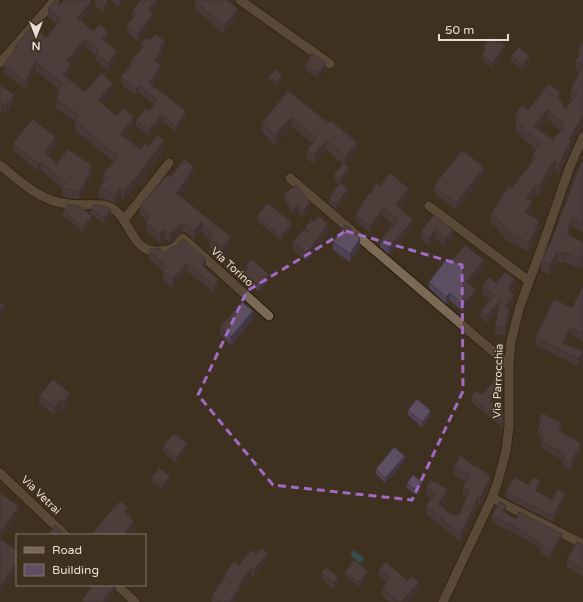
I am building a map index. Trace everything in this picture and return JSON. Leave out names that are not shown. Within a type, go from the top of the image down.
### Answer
[{"type":"street","points":[[0,63],[55,0]]},
{"type":"street","points":[[240,0],[330,64]]},
{"type":"street","name":"Via Parrocchia","points":[[443,602],[492,498],[498,481],[506,451],[509,426],[509,366],[511,341],[520,306],[569,169],[583,137]]},
{"type":"street","points":[[124,220],[169,163]]},
{"type":"street","name":"Via Torino","points":[[0,165],[38,195],[51,201],[67,204],[109,207],[124,220],[138,243],[147,250],[158,252],[172,250],[183,238],[269,316]]},
{"type":"street","points":[[290,178],[509,366]]},
{"type":"street","points":[[429,206],[529,281]]},
{"type":"street","name":"Via Vetrai","points":[[0,473],[64,534]]},
{"type":"street","points":[[492,498],[583,544]]},
{"type":"street","points":[[118,586],[134,602]]},
{"type":"highlighted area","points":[[346,231],[462,265],[463,391],[412,500],[273,485],[198,395],[247,291]]},
{"type":"water","points":[[354,550],[364,558],[360,563],[350,555]]},
{"type":"building","points":[[56,0],[60,4],[64,0],[92,1],[77,18],[93,31],[100,24],[108,32],[102,39],[117,51],[108,63],[96,52],[98,49],[85,39],[66,61],[71,65],[63,75],[85,92],[101,73],[113,83],[98,100],[116,116],[123,108],[134,117],[120,134],[140,149],[145,143],[149,146],[157,135],[164,140],[139,174],[124,191],[121,188],[115,195],[99,188],[108,178],[103,174],[118,157],[75,121],[79,115],[56,99],[60,94],[57,91],[63,84],[36,62],[25,81],[4,64],[18,48],[15,46],[33,26],[46,37],[61,19],[48,8]]},
{"type":"building","points":[[98,0],[108,0],[104,5]]},
{"type":"building","points":[[141,0],[156,0],[148,10],[153,14],[137,34],[127,25],[136,14],[132,11]]},
{"type":"building","points":[[195,0],[227,0],[238,9],[224,26]]},
{"type":"building","points":[[155,34],[165,41],[159,48],[162,50],[154,60],[161,66],[149,83],[186,111],[176,126],[162,115],[149,130],[136,120],[145,109],[149,111],[157,100],[139,85],[136,89],[121,77],[132,64],[130,62],[144,46],[141,43],[146,38],[150,40]]},
{"type":"building","points":[[491,37],[498,43],[500,41],[505,46],[492,63],[482,55],[486,49],[483,47]]},
{"type":"building","points":[[583,42],[583,65],[576,61],[581,52],[579,49]]},
{"type":"building","points":[[519,47],[530,56],[522,65],[511,56]]},
{"type":"building","points":[[312,53],[326,63],[318,73],[305,65],[310,59],[309,58]]},
{"type":"building","points":[[583,65],[583,116],[569,139],[571,141],[559,164],[555,160],[539,187],[536,185],[526,198],[532,202],[525,212],[539,221],[534,229],[536,230],[528,243],[505,230],[507,228],[499,223],[501,221],[491,214],[509,186],[512,188],[536,157],[532,155],[541,143],[521,128],[523,127],[516,121],[520,116],[516,113],[522,105],[528,110],[549,84],[560,92],[558,96],[565,109],[577,94],[571,89]],"holes":[[[548,110],[565,125],[553,140],[534,126]]]},
{"type":"building","points":[[275,69],[282,75],[277,82],[269,77]]},
{"type":"building","points":[[0,85],[15,95],[9,103],[8,102],[6,105],[4,103],[2,107],[0,106]]},
{"type":"building","points":[[288,91],[329,123],[331,121],[357,142],[345,156],[326,140],[314,155],[307,150],[317,138],[291,117],[275,136],[262,123]]},
{"type":"building","points":[[33,119],[56,138],[45,152],[57,164],[68,149],[92,166],[87,172],[90,174],[79,191],[63,189],[62,188],[66,183],[41,162],[38,164],[13,143]]},
{"type":"building","points":[[462,150],[484,167],[456,203],[434,186]]},
{"type":"building","points":[[184,159],[194,167],[176,193],[231,237],[222,248],[210,239],[213,235],[205,228],[202,222],[194,231],[187,225],[182,224],[170,234],[165,230],[160,234],[146,223],[150,215],[140,206],[167,175],[171,177]]},
{"type":"building","points":[[582,162],[583,222],[572,217],[567,234],[583,242],[583,258],[581,257],[580,260],[564,252],[563,254],[557,252],[550,265],[541,262],[552,239],[574,178]]},
{"type":"building","points":[[343,163],[349,168],[339,180],[334,175]]},
{"type":"building","points":[[390,173],[409,189],[396,205],[413,220],[389,247],[380,240],[398,220],[383,208],[370,226],[356,214],[376,183],[380,186]]},
{"type":"building","points":[[340,183],[348,189],[336,204],[329,198]]},
{"type":"building","points":[[296,185],[310,202],[303,211],[298,205],[293,209],[284,194]]},
{"type":"building","points":[[268,203],[292,223],[281,236],[257,216]]},
{"type":"building","points":[[68,205],[75,205],[82,208],[92,216],[83,227],[63,211]]},
{"type":"building","points":[[94,205],[105,206],[111,210],[104,218],[91,209]]},
{"type":"building","points":[[434,215],[453,230],[445,239],[435,230],[429,238],[421,231]]},
{"type":"building","points":[[319,216],[328,224],[306,252],[293,242],[304,229],[308,233],[305,227],[311,220],[314,222]]},
{"type":"building","points":[[345,225],[360,238],[350,254],[333,242]]},
{"type":"building","points":[[183,239],[206,259],[202,265],[218,279],[214,285],[187,263],[172,280],[163,272],[167,267],[149,251],[152,248],[160,249],[165,253]]},
{"type":"building","points":[[465,245],[484,260],[466,282],[476,290],[463,305],[450,293],[446,297],[429,282],[445,261],[447,263],[453,257],[454,258]]},
{"type":"building","points":[[251,259],[269,274],[259,286],[244,273],[249,267],[246,265]]},
{"type":"building","points":[[505,272],[515,279],[508,289],[514,295],[505,306],[509,309],[505,327],[495,326],[500,301],[487,315],[481,310],[495,295],[482,286],[489,277],[496,283]]},
{"type":"building","points":[[583,285],[583,333],[571,327],[562,343],[583,351],[579,359],[536,337],[554,299],[572,308]]},
{"type":"building","points":[[0,302],[5,306],[0,312]]},
{"type":"building","points":[[242,302],[253,311],[231,337],[220,327]]},
{"type":"building","points":[[53,379],[70,393],[64,402],[61,399],[55,407],[39,396]]},
{"type":"building","points":[[495,380],[503,387],[490,401],[503,412],[503,423],[471,397],[476,390],[482,395]]},
{"type":"building","points":[[417,399],[431,411],[422,422],[408,410]]},
{"type":"building","points":[[542,413],[562,423],[559,431],[581,443],[571,463],[563,459],[566,454],[541,441],[544,435],[540,433],[542,430],[538,428],[542,421],[539,420]]},
{"type":"building","points":[[174,433],[187,444],[176,458],[163,446]]},
{"type":"building","points":[[394,447],[405,456],[385,478],[376,469]]},
{"type":"building","points":[[460,455],[475,467],[476,466],[491,476],[480,497],[478,496],[461,534],[426,506],[435,494],[426,487],[430,480],[448,490],[438,504],[451,514],[459,515],[469,491],[463,487],[470,476],[454,467]]},
{"type":"building","points":[[159,468],[170,476],[163,485],[152,477]]},
{"type":"building","points":[[413,475],[423,483],[417,491],[407,483]]},
{"type":"building","points":[[514,477],[529,485],[533,477],[540,480],[535,490],[552,500],[558,489],[565,493],[553,516],[506,492]]},
{"type":"building","points":[[0,493],[19,506],[0,532]]},
{"type":"building","points":[[120,501],[128,507],[124,512],[134,521],[124,534],[94,534],[93,533],[113,508],[114,509]]},
{"type":"building","points":[[500,502],[506,505],[503,512],[516,519],[519,512],[562,534],[551,552],[540,546],[541,544],[532,537],[492,515]]},
{"type":"building","points":[[55,525],[63,533],[62,534],[49,534]]},
{"type":"building","points":[[0,539],[16,549],[16,564],[0,586]]},
{"type":"building","points":[[577,542],[583,545],[583,569],[567,559]]},
{"type":"building","points":[[261,548],[268,553],[254,570],[251,568],[238,585],[240,587],[229,602],[221,602],[212,595],[226,576],[224,575],[234,561],[239,565],[251,550],[257,554]]},
{"type":"building","points":[[354,560],[368,571],[359,582],[345,572]]},
{"type":"building","points":[[386,562],[408,581],[412,576],[419,582],[401,602],[382,588],[390,578],[379,569]]},
{"type":"building","points":[[326,567],[338,577],[334,583],[321,573]]},
{"type":"building","points":[[92,586],[114,586],[103,602],[84,602],[82,600]]}]
